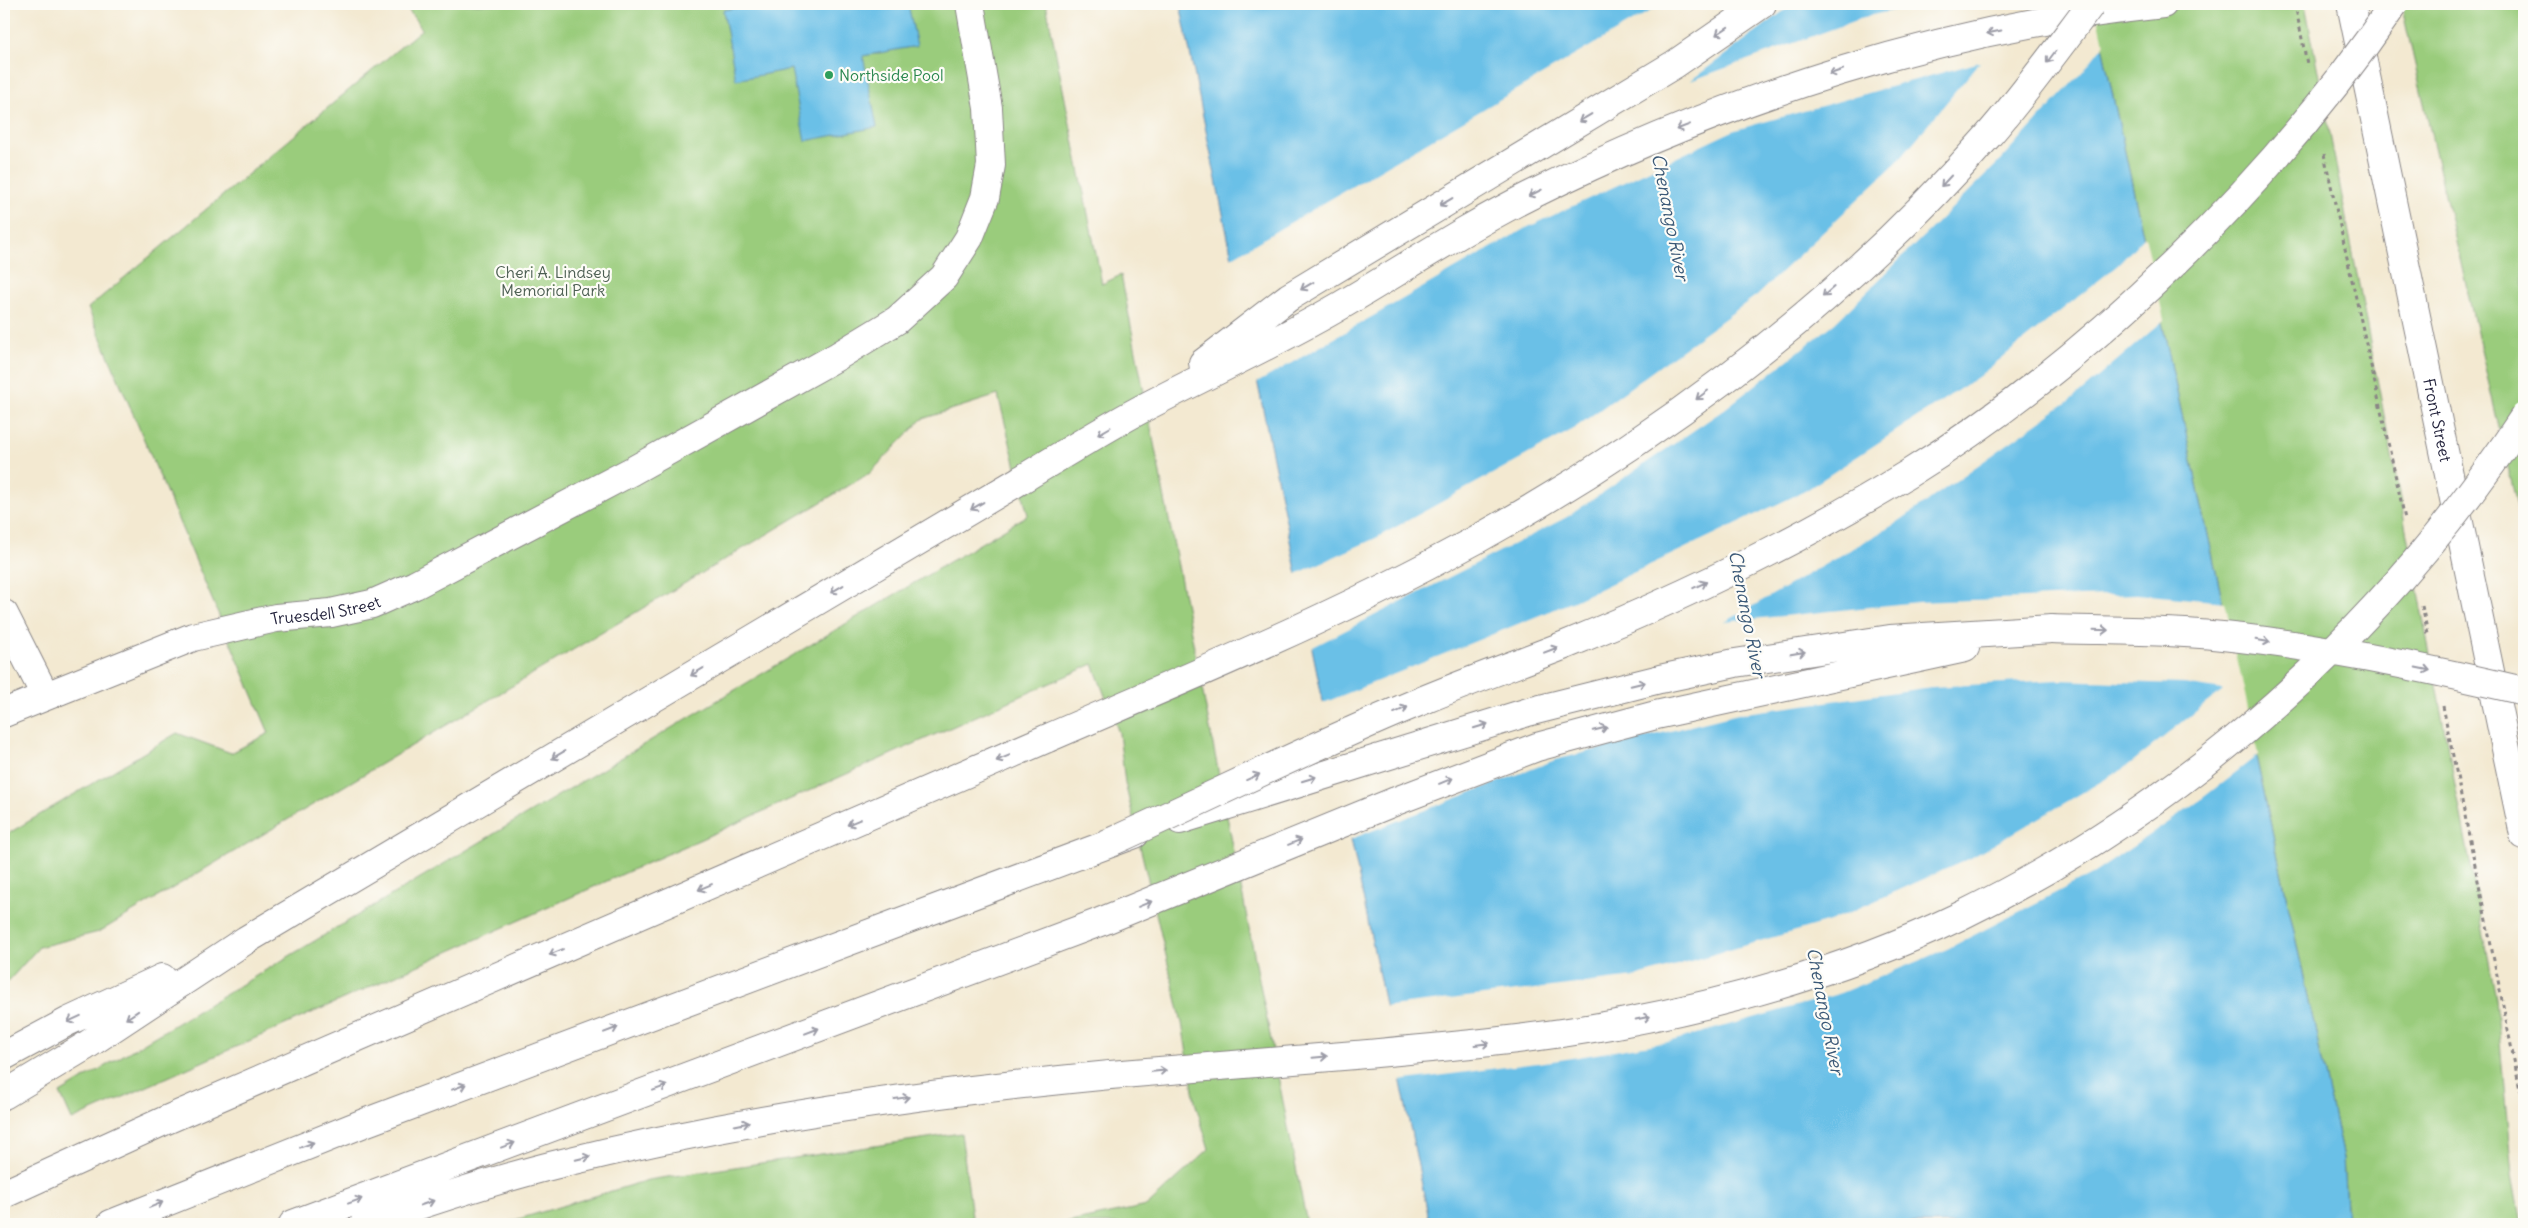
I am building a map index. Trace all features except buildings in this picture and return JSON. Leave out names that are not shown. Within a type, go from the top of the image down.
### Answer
[{"type":"main road","name":"Truesdell Street","points":[[4,713],[201,634],[276,618],[332,612],[372,604],[415,585],[632,471],[877,334],[923,299],[944,277],[969,238],[985,198],[991,165],[988,108],[970,4]]},
{"type":"main road","points":[[1146,406],[1289,296],[1674,64],[1762,4]]},
{"type":"main road","points":[[4,1194],[173,1117],[1342,609],[1429,565],[1563,489],[1691,404],[1751,358],[1869,257],[1987,137],[2040,72],[2091,4]]},
{"type":"main road","points":[[4,1095],[84,1047],[246,940],[1146,406],[1331,311],[1526,197],[1603,160],[1681,127],[1767,95],[1856,66],[2034,24],[2163,4]]},
{"type":"main road","name":"Front Street","points":[[2351,4],[2524,835]]},
{"type":"main road","points":[[1113,841],[1424,700],[1567,644],[1649,608],[1795,538],[1910,472],[2023,393],[2090,339],[2185,251],[2281,151],[2368,42],[2394,4]]},
{"type":"main road","points":[[364,1224],[434,1200],[545,1167],[692,1134],[845,1106],[1110,1075],[1477,1045],[1616,1024],[1758,991],[1892,945],[1957,917],[2021,884],[2138,813],[2243,734],[2334,651],[2397,583],[2447,525],[2492,465],[2524,416]]},
{"type":"main road","points":[[4,614],[45,695]]},
{"type":"main road","points":[[293,1224],[1100,922],[1396,801],[1537,747],[1656,715],[2052,629]]},
{"type":"main road","points":[[112,1224],[364,1122],[1113,841],[1519,714],[1660,679],[1744,662],[1890,639],[2052,629],[2185,633],[2241,638],[2403,665],[2524,692]]},
{"type":"main road","points":[[4,1056],[70,1022],[246,940]]},
{"type":"green space","name":"Cheri A. Lindsey Memorial Park","points":[[404,4],[1046,4],[1102,284],[1121,275],[1307,1224],[1061,1224],[1147,1206],[1209,1149],[1195,1102],[1182,1023],[1125,783],[1119,733],[1093,664],[72,1120],[60,1093],[1028,515],[998,395],[922,419],[870,473],[99,932],[39,947],[4,986],[4,836],[177,733],[231,753],[269,733],[88,308],[422,29]]},
{"type":"green space","points":[[2093,4],[2305,4],[2496,998],[2512,1175],[2521,1224],[2347,1224],[2343,1158]]},
{"type":"green space","points":[[2401,4],[2524,4],[2524,536]]},
{"type":"green space","points":[[961,1133],[973,1224],[502,1224],[648,1180]]},
{"type":"water","name":"Northside Pool","points":[[756,4],[908,4],[917,46],[863,56],[877,127],[805,141],[791,69],[736,80],[723,10]]},
{"type":"water","name":"Chenango River","points":[[1180,4],[2093,4],[2343,1158],[2347,1224],[1430,1224]]},
{"type":"pier","points":[[1662,4],[1793,4],[1690,81],[1868,16],[1922,4],[2095,4],[2104,44],[2084,70],[1998,163],[1835,323],[1722,411],[1567,517],[1309,649],[1294,575],[1376,538],[1572,430],[1757,295],[1897,162],[1980,62],[1735,130],[1524,229],[1255,384],[1229,259]]},
{"type":"pier","points":[[2145,236],[2164,320],[2077,395],[1895,524],[1725,622],[1918,602],[2137,594],[2225,602],[2258,755],[2191,807],[2094,873],[1947,949],[1838,994],[1668,1042],[1560,1060],[1398,1081],[1383,1007],[1635,977],[1830,921],[1971,858],[2126,767],[2223,690],[2184,684],[2057,680],[1932,687],[1738,714],[1555,760],[1348,840],[1321,704],[1572,602],[1805,491],[1978,377],[2118,265]]},
{"type":"place","name":"Northside Pool","points":[[829,75]]}]
